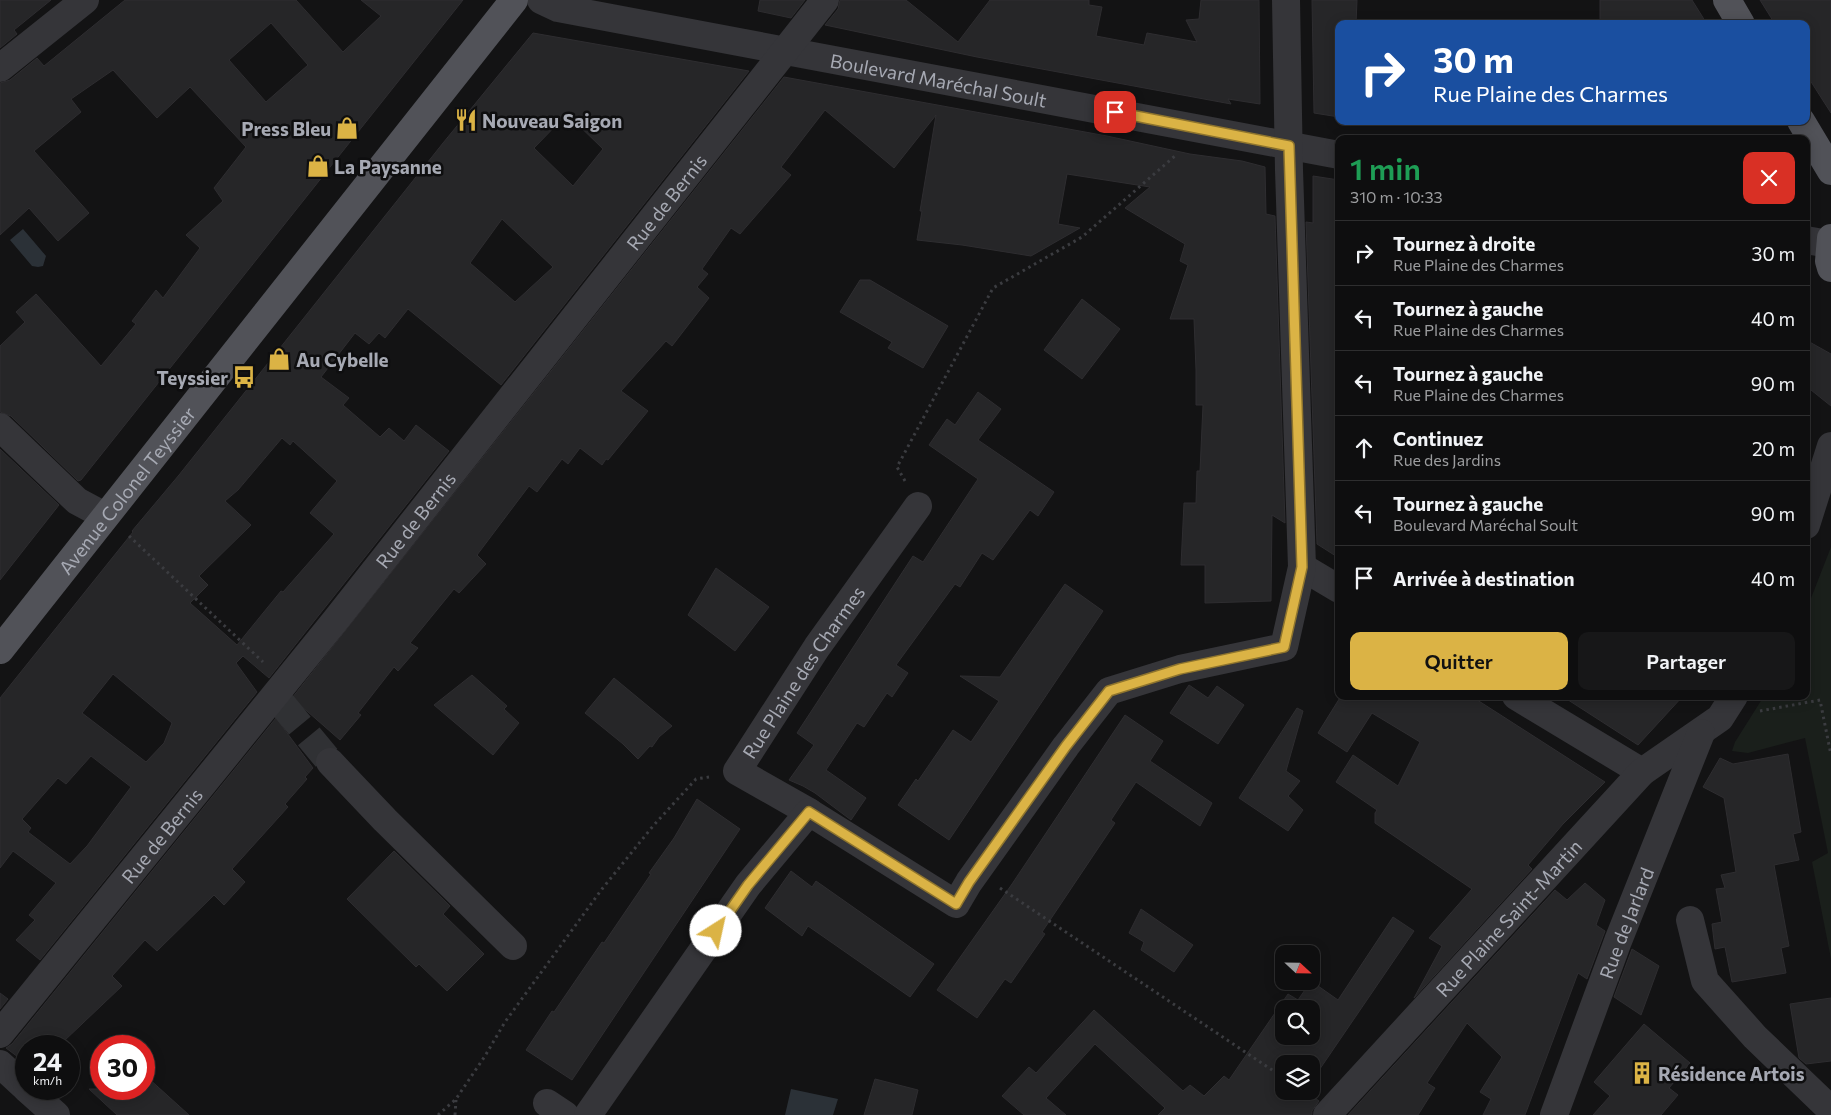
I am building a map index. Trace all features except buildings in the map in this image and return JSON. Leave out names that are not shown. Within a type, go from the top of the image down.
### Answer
[{"type":"main road","name":"Avenue Colonel Teyssier","points":[[0,650],[514,0]]},
{"type":"main road","points":[[1727,0],[1739,20]]},
{"type":"main road","points":[[1810,136],[1831,171]]},
{"type":"street","points":[[0,68],[85,0]]},
{"type":"street","name":"Boulevard Maréchal Soult","points":[[541,0],[558,8],[1335,154]]},
{"type":"street","name":"Rue de Bernis","points":[[0,1034],[280,693],[825,0]]},
{"type":"street","points":[[1286,0],[1302,567],[1335,587]]},
{"type":"street","points":[[0,427],[77,501],[106,516]]},
{"type":"street","points":[[1810,513],[1831,446]]},
{"type":"street","name":"Rue Plaine des Charmes","points":[[918,506],[817,647],[737,771],[809,812],[956,904],[976,872],[1066,746],[1109,691],[1180,669],[1284,647],[1302,567]]},
{"type":"street","points":[[1523,700],[1642,772]]},
{"type":"street","name":"Rue Plaine Saint-Martin","points":[[1327,1115],[1642,772],[1718,716]]},
{"type":"street","name":"Rue de Jarlard","points":[[1554,1115],[1618,941],[1718,716]]},
{"type":"street","points":[[330,762],[385,820],[513,946]]},
{"type":"street","points":[[588,1115],[748,885],[809,812]]},
{"type":"street","points":[[1690,920],[1705,981],[1755,1037],[1831,1110]]},
{"type":"street","points":[[0,1064],[15,1077]]},
{"type":"street","points":[[40,1100],[56,1115]]},
{"type":"path","points":[[918,506],[897,467],[993,288],[1082,237],[1184,148],[1190,126]]},
{"type":"path","points":[[106,516],[129,536],[280,693]]},
{"type":"path","points":[[1718,716],[1820,700],[1831,755]]},
{"type":"path","points":[[438,1115],[456,1099],[505,1022],[602,889],[653,826],[696,779],[737,771]]},
{"type":"path","points":[[976,872],[1275,1072]]},
{"type":"path","points":[[455,1115],[456,1099]]},
{"type":"shaded area","points":[[23,229],[46,256],[43,266],[32,266],[10,240]]},
{"type":"shaded area","points":[[1831,547],[1831,959],[1812,862],[1828,853],[1805,738],[1748,753],[1732,751],[1735,742],[1761,700],[1810,700],[1810,601]]},
{"type":"shaded area","points":[[791,1089],[838,1099],[833,1115],[785,1115]]},
{"type":"tunnel","points":[[282,704],[330,762]]},
{"type":"place","name":"Nouveau Saigon","points":[[466,120]]},
{"type":"place","name":"Press Bleu","points":[[347,128]]},
{"type":"place","name":"La Paysanne","points":[[318,166]]},
{"type":"place","name":"Au Cybelle","points":[[279,359]]},
{"type":"place","name":"Teyssier","points":[[244,377]]},
{"type":"place","name":"Résidence Artois","points":[[1642,1073]]},
{"type":"route","points":[[716,931],[748,885],[809,812],[956,904],[969,882],[1066,746],[1109,691],[1180,669],[1284,647],[1302,567],[1289,146],[1115,112]]}]
